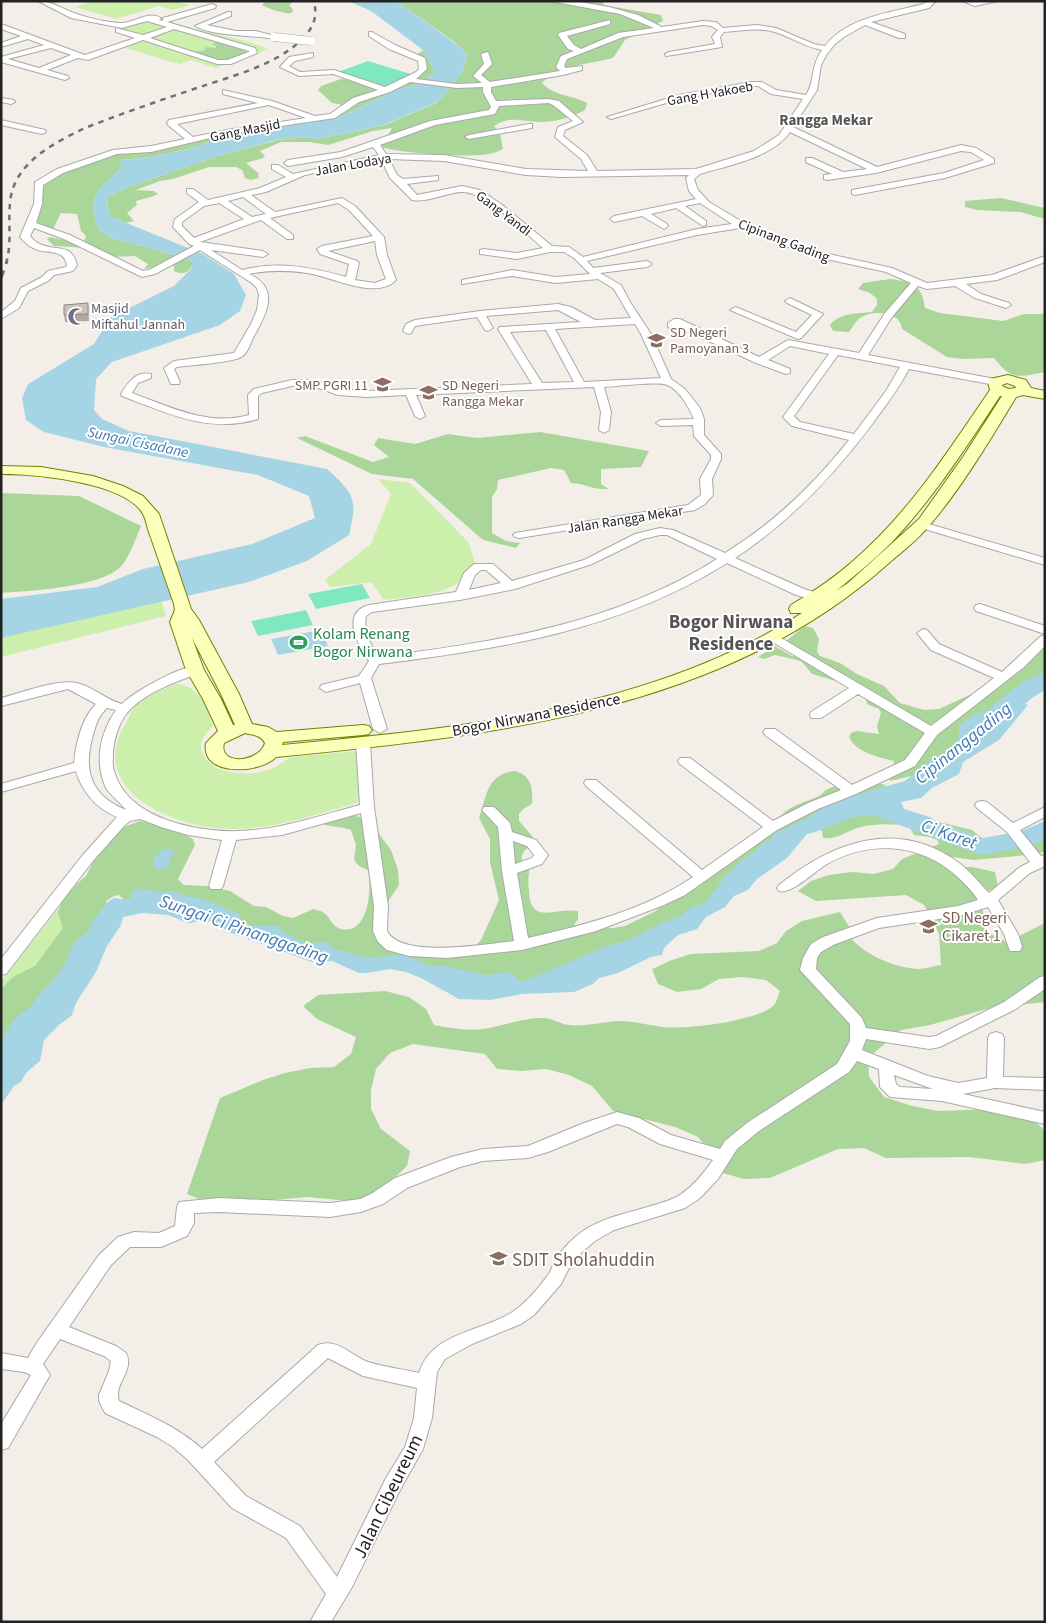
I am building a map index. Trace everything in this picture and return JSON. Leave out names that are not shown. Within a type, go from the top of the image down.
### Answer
[{"type":"street","points":[[41,1],[74,16],[121,28],[144,39],[217,62],[228,62],[253,53],[252,50],[149,19]]},
{"type":"street","points":[[554,1],[581,4],[633,15],[661,29]]},
{"type":"street","points":[[697,172],[758,152],[776,141],[789,128],[795,115],[813,90],[817,65],[826,49],[841,35],[864,22],[926,6],[933,1]]},
{"type":"street","points":[[966,1],[975,4],[995,1]]},
{"type":"street","points":[[166,20],[212,6]]},
{"type":"street","points":[[198,26],[228,14]]},
{"type":"street","points":[[887,15],[902,23]]},
{"type":"street","points":[[121,28],[150,17],[236,33],[256,32],[274,37],[311,41],[282,65],[284,67]]},
{"type":"street","points":[[580,51],[571,47],[562,35],[607,22]]},
{"type":"street","points":[[864,22],[902,36]]},
{"type":"street","points":[[566,72],[560,66],[564,58],[621,35],[703,23],[713,24],[722,30],[757,27],[770,29],[784,32],[812,46],[826,49]]},
{"type":"street","points":[[2,26],[85,58],[144,39],[176,26]]},
{"type":"street","points":[[669,54],[719,45],[716,36],[722,30]]},
{"type":"street","name":"Gang Masjid","points":[[31,224],[39,197],[40,190],[38,184],[52,174],[116,152],[151,149],[226,132],[332,116],[356,100],[413,80],[423,69],[422,60],[392,47],[372,34]]},
{"type":"street","points":[[1,44],[30,36]]},
{"type":"street","points":[[1,60],[53,45]]},
{"type":"street","points":[[469,137],[476,125],[495,109],[487,92],[486,81],[477,76],[488,64],[485,54]]},
{"type":"street","points":[[40,70],[79,55]]},
{"type":"street","points":[[284,67],[292,59],[310,55]]},
{"type":"street","points":[[1,60],[65,78]]},
{"type":"street","points":[[284,67],[299,74],[334,72],[387,90]]},
{"type":"street","points":[[413,80],[457,86],[487,85],[566,72],[565,70],[579,68]]},
{"type":"street","name":"Gang H Yakoeb","points":[[611,117],[679,97],[752,84],[762,86],[774,92],[808,98]]},
{"type":"street","points":[[226,92],[315,118]]},
{"type":"street","points":[[1,100],[10,102]]},
{"type":"street","points":[[493,104],[549,101],[556,103],[579,122],[561,129],[559,137],[584,157],[594,173]]},
{"type":"street","points":[[192,141],[171,123],[269,103]]},
{"type":"street","points":[[1,122],[42,132]]},
{"type":"street","points":[[288,163],[342,154],[433,123],[528,126]]},
{"type":"street","points":[[789,128],[901,184]]},
{"type":"street","points":[[376,144],[384,156],[391,173],[400,182],[434,178]]},
{"type":"street","points":[[827,177],[876,170],[965,148],[991,161],[946,175],[855,192]]},
{"type":"street","name":"Jalan Lodaya","points":[[196,246],[178,227],[178,221],[198,206],[220,199],[263,190],[292,177],[317,170],[384,156],[444,158],[526,172],[697,172]]},
{"type":"street","points":[[809,160],[842,175]]},
{"type":"street","points":[[275,167],[292,177]]},
{"type":"street","name":"Cipinang Gading","points":[[697,172],[690,178],[695,194],[741,225],[815,254],[888,270],[909,278],[916,283]]},
{"type":"street","points":[[946,175],[958,183]]},
{"type":"street","name":"Gang Yandi","points":[[400,182],[415,198],[463,189],[477,192],[491,201],[550,249]]},
{"type":"street","points":[[190,190],[207,203]]},
{"type":"street","points":[[244,194],[272,214]]},
{"type":"street","points":[[220,199],[251,220]]},
{"type":"street","points":[[1,316],[22,301],[24,290],[45,279],[51,273],[70,269],[72,265],[69,255],[63,251],[57,248],[39,247],[30,241],[25,236],[31,224],[67,237],[142,274],[152,272],[196,246],[251,220],[337,200],[346,203],[379,237],[390,282],[372,286],[308,270],[256,269],[240,273]]},
{"type":"street","points":[[614,219],[702,200]]},
{"type":"street","points":[[679,206],[703,223]]},
{"type":"street","points":[[644,213],[664,226]]},
{"type":"street","points":[[262,217],[290,237]]},
{"type":"street","points":[[581,260],[696,232],[741,225]]},
{"type":"street","points":[[350,280],[354,263],[323,252],[322,249],[379,237]]},
{"type":"street","points":[[196,246],[262,254]]},
{"type":"street","points":[[175,382],[169,368],[174,364],[238,356],[257,326],[263,307],[263,296],[256,282],[196,246]]},
{"type":"street","name":"Jalan Rangga Mekar","points":[[483,252],[517,256],[550,249],[566,249],[572,252],[595,274],[618,287],[646,334],[667,381],[681,391],[698,414],[699,436],[714,450],[716,459],[706,479],[707,495],[696,505],[674,512],[519,535]]},
{"type":"street","points":[[862,356],[888,315],[916,283],[935,286],[994,278],[1045,259]]},
{"type":"street","points":[[465,282],[512,273],[556,280],[647,264]]},
{"type":"street","points":[[957,283],[978,296],[1006,305]]},
{"type":"street","points":[[760,361],[798,336],[818,314],[790,301]]},
{"type":"street","points":[[408,331],[412,324],[442,324],[480,314],[528,315],[564,307],[594,324]]},
{"type":"street","points":[[735,310],[798,336]]},
{"type":"street","points":[[480,314],[488,328]]},
{"type":"street","points":[[538,387],[504,329],[550,328],[637,320]]},
{"type":"street","points":[[550,328],[580,384]]},
{"type":"street","points":[[691,329],[786,371]]},
{"type":"street","points":[[788,343],[907,364],[1045,395]]},
{"type":"street","points":[[836,352],[788,417],[796,424],[856,438]]},
{"type":"street","points":[[380,729],[365,678],[375,661],[516,640],[596,620],[676,586],[728,559],[772,525],[812,490],[847,452],[885,400],[907,364]]},
{"type":"street","points":[[147,376],[134,381],[126,394],[157,407],[218,423],[229,424],[253,418],[255,415],[253,395],[256,392],[261,389],[292,383],[316,383],[327,389],[343,393],[410,393],[667,381]]},
{"type":"street","points":[[598,383],[606,412],[604,430]]},
{"type":"street","points":[[1010,388],[1045,390]]},
{"type":"street","name":"Bogor Nirwana Residence","points":[[272,745],[363,744],[467,729],[590,701],[695,674],[772,638],[827,599],[881,565],[922,525],[948,478],[1010,388]]},
{"type":"street","points":[[410,393],[420,416]]},
{"type":"street","points":[[661,423],[699,422]]},
{"type":"street","points":[[1,470],[66,474],[108,486],[129,495],[147,508],[156,521],[156,531],[182,606],[230,694],[245,728]]},
{"type":"street","name":"Bogor Nirwana Residence","points":[[272,745],[590,701],[677,669],[827,599],[884,542],[920,502],[948,478]]},
{"type":"street","points":[[1,480],[38,481],[97,494],[126,507],[156,531]]},
{"type":"street","points":[[922,525],[1045,562]]},
{"type":"street","points":[[375,661],[370,656],[359,627],[358,619],[361,613],[369,609],[460,596],[511,586],[591,561],[630,542],[661,530],[800,592],[827,599]]},
{"type":"street","points":[[460,596],[470,573],[478,566],[488,566],[511,586]]},
{"type":"street","points":[[182,606],[178,622],[195,670],[228,732]]},
{"type":"street","points":[[980,608],[1045,630]]},
{"type":"street","points":[[923,633],[935,647],[1004,677]]},
{"type":"street","points":[[772,638],[932,732]]},
{"type":"street","points":[[363,744],[368,807],[381,906],[380,931],[383,938],[392,946],[409,951],[447,952],[522,944],[591,928],[680,892],[772,827],[813,806],[851,791],[910,763],[932,732],[1020,664],[1045,638]]},
{"type":"street","points":[[131,813],[106,775],[105,756],[108,739],[124,708],[157,686],[195,670]]},
{"type":"street","points":[[326,688],[365,678]]},
{"type":"street","points":[[1,702],[68,685],[77,687],[104,703],[124,708]]},
{"type":"street","points":[[816,715],[858,688]]},
{"type":"street","points":[[104,703],[94,714],[81,764],[89,785],[103,804],[175,828],[230,836],[270,834],[368,807]]},
{"type":"street","points":[[245,728],[261,730],[272,745],[261,760],[245,765],[224,762],[217,757],[214,750],[215,744],[220,737],[228,732],[245,728]]},
{"type":"street","points":[[770,732],[851,791]]},
{"type":"street","points":[[685,761],[772,827]]},
{"type":"street","points":[[1,788],[81,764]]},
{"type":"street","points":[[591,783],[702,877]]},
{"type":"street","points":[[982,806],[1014,831],[1042,861],[1016,877],[988,902],[960,911],[877,923],[840,936],[816,948],[810,958],[808,970],[853,1016],[859,1032],[858,1041],[853,1053],[925,1081],[958,1089],[995,1082],[1045,1084]]},
{"type":"street","points":[[489,810],[502,822],[507,835],[509,871],[522,944]]},
{"type":"street","points":[[1014,831],[1045,811]]},
{"type":"street","points":[[1,970],[83,864],[131,813]]},
{"type":"street","points":[[507,835],[528,842],[539,850],[541,855],[536,861],[509,871]]},
{"type":"street","points":[[216,886],[230,836]]},
{"type":"street","points":[[784,888],[808,870],[840,852],[863,844],[898,842],[912,845],[949,862],[988,902],[1011,934],[1015,947]]},
{"type":"street","points":[[859,1032],[929,1043],[940,1041],[1008,1006],[1045,981]]},
{"type":"street","points":[[995,1082],[996,1038]]},
{"type":"street","name":"Jalan Cibeureum","points":[[320,1622],[345,1581],[393,1484],[414,1449],[423,1418],[428,1371],[439,1354],[466,1338],[515,1319],[528,1310],[555,1279],[563,1263],[572,1252],[589,1236],[608,1225],[679,1203],[694,1193],[712,1174],[731,1145],[753,1127],[843,1068],[853,1053]]},
{"type":"street","points":[[890,1066],[886,1072],[888,1087],[896,1093],[942,1095],[1045,1118]]},
{"type":"street","points":[[32,1367],[42,1349],[58,1330],[105,1260],[115,1249],[124,1242],[134,1239],[161,1240],[181,1231],[185,1222],[185,1207],[219,1205],[330,1210],[361,1205],[377,1199],[401,1183],[457,1161],[483,1154],[528,1152],[617,1118],[633,1122],[666,1140],[722,1156]]},
{"type":"street","points":[[58,1330],[110,1351],[120,1358],[121,1367],[107,1394],[107,1402],[112,1407],[164,1431],[180,1441],[202,1461],[239,1502],[293,1532],[337,1594]]},
{"type":"street","points":[[202,1461],[319,1354],[328,1350],[363,1368],[426,1382]]},
{"type":"street","points":[[1,1361],[32,1367],[39,1371],[41,1375],[26,1397],[1,1442]]},
{"type":"green space","points":[[94,1],[177,1],[190,5],[173,10],[159,6],[116,19],[76,7]]},
{"type":"green space","points":[[262,1],[292,1],[289,5],[293,10],[292,13],[269,8],[262,5],[265,2]]},
{"type":"green space","points":[[396,1],[604,1],[603,5],[661,15],[663,21],[625,40],[613,58],[575,66],[549,77],[542,83],[558,93],[587,103],[585,110],[563,119],[552,121],[511,120],[500,123],[494,126],[500,133],[503,149],[496,152],[479,155],[451,155],[418,153],[381,147],[392,128],[373,131],[328,145],[310,142],[281,142],[260,151],[265,156],[263,158],[246,163],[258,173],[259,178],[251,180],[245,178],[242,170],[236,167],[209,167],[136,190],[154,191],[158,194],[136,201],[137,205],[127,213],[134,221],[126,223],[109,216],[107,198],[125,188],[221,155],[278,140],[302,137],[318,139],[385,125],[434,104],[441,99],[463,71],[467,54],[452,40]]},
{"type":"green space","points":[[152,18],[267,48],[258,54],[216,68],[191,60],[180,64],[126,48],[132,45],[123,42],[131,38],[115,30]]},
{"type":"green space","points":[[222,42],[249,53],[220,62],[190,52],[204,51],[206,47],[216,48],[212,44]]},
{"type":"green space","points":[[423,50],[435,71],[422,83],[396,90],[340,117],[225,137],[192,148],[151,157],[121,160],[122,167],[106,182],[94,201],[95,219],[99,230],[111,238],[182,257],[193,262],[186,272],[174,271],[174,266],[170,264],[144,269],[148,264],[135,256],[113,257],[88,248],[54,246],[47,239],[50,237],[83,244],[86,236],[81,231],[77,214],[61,213],[52,231],[31,224],[42,180],[109,154],[227,132],[326,117],[348,106],[332,103],[318,90],[321,86],[341,79],[359,82],[410,75],[424,69],[418,54]]},
{"type":"green space","points":[[368,61],[414,75],[385,87],[338,72]]},
{"type":"green space","points":[[1001,198],[1045,208],[1045,219],[1020,212],[977,210],[965,207],[965,201]]},
{"type":"green space","points":[[890,279],[904,281],[915,286],[924,300],[925,308],[940,313],[1003,321],[1024,314],[1045,314],[1045,372],[1016,376],[1006,371],[994,358],[963,359],[947,357],[902,329],[897,318],[891,315],[871,314],[858,320],[849,332],[833,331],[830,325],[839,318],[849,314],[872,312],[877,305],[877,299],[870,293],[858,289],[863,283]]},
{"type":"green space","points":[[540,432],[649,451],[641,467],[601,469],[601,484],[609,489],[598,489],[571,483],[564,470],[551,468],[498,480],[497,489],[492,497],[492,533],[506,541],[520,543],[516,548],[483,540],[413,479],[372,474],[297,438],[305,436],[373,462],[389,457],[374,445],[378,438],[415,444],[448,434],[477,438]]},
{"type":"green space","points":[[378,479],[410,483],[469,543],[475,563],[463,579],[455,585],[436,592],[414,597],[384,600],[371,582],[330,587],[325,580],[371,544],[391,494]]},
{"type":"green space","points":[[1,493],[79,496],[141,526],[126,560],[114,572],[85,583],[1,593]]},
{"type":"green space","points":[[362,584],[370,598],[316,609],[308,594]]},
{"type":"green space","points":[[161,600],[166,616],[1,657],[1,638]]},
{"type":"green space","points":[[306,610],[313,625],[258,636],[251,621]]},
{"type":"green space","points":[[805,626],[813,628],[819,639],[817,652],[820,656],[840,663],[857,674],[884,686],[900,703],[924,710],[939,709],[987,687],[1045,638],[1045,681],[1019,689],[997,709],[972,738],[924,773],[890,781],[887,772],[894,766],[894,761],[862,751],[849,737],[851,733],[856,731],[879,734],[877,726],[881,713],[879,709],[867,704],[865,695],[856,687],[812,674],[802,662],[797,660],[775,655],[764,659],[758,657],[775,646],[792,656],[806,658],[810,655],[788,644],[786,641]]},
{"type":"green space","points":[[177,684],[197,693],[205,705],[213,726],[203,738],[201,748],[207,760],[214,766],[233,773],[255,773],[273,768],[293,757],[358,751],[362,799],[354,804],[300,819],[246,829],[208,827],[190,823],[152,808],[136,797],[124,783],[117,767],[116,749],[123,728],[134,708],[148,696]]},
{"type":"green space","points":[[515,771],[528,779],[532,788],[532,804],[523,809],[519,814],[519,821],[533,837],[532,845],[527,848],[522,856],[522,862],[530,867],[530,902],[539,912],[578,911],[578,919],[574,925],[613,928],[625,926],[654,912],[774,823],[784,813],[793,807],[818,797],[831,787],[864,783],[886,785],[875,795],[809,824],[707,910],[527,984],[502,979],[375,963],[125,901],[119,895],[114,896],[106,901],[107,904],[1,1068],[1,989],[13,977],[35,966],[63,928],[58,913],[63,897],[86,876],[96,856],[118,829],[140,821],[179,831],[193,839],[195,845],[178,879],[184,885],[207,886],[230,891],[254,906],[266,907],[283,916],[293,918],[313,909],[318,910],[323,912],[338,928],[350,929],[358,925],[363,918],[369,898],[368,870],[359,866],[354,860],[356,845],[351,830],[321,824],[353,815],[369,820],[391,850],[398,870],[399,885],[389,900],[385,914],[383,937],[421,949],[474,947],[481,940],[499,900],[490,862],[490,839],[479,818],[493,781],[499,776]]},
{"type":"green space","points":[[874,813],[948,824],[972,830],[982,838],[1019,836],[1045,824],[1045,851],[1038,854],[974,860],[932,857],[951,867],[972,867],[995,872],[998,887],[981,893],[985,931],[1007,942],[1045,923],[1045,1002],[990,1008],[930,1025],[901,1030],[868,1058],[869,1077],[884,1097],[912,1106],[938,1111],[995,1109],[1036,1122],[1045,1131],[1045,1160],[1025,1164],[970,1157],[886,1158],[864,1148],[838,1149],[770,1178],[744,1179],[719,1172],[711,1153],[698,1137],[675,1127],[613,1111],[592,1086],[569,1075],[546,1069],[521,1071],[497,1069],[485,1054],[413,1044],[390,1053],[376,1069],[371,1090],[371,1109],[381,1129],[410,1151],[407,1166],[383,1189],[359,1202],[308,1197],[209,1203],[187,1194],[220,1098],[285,1073],[310,1068],[334,1067],[351,1054],[356,1037],[317,1019],[303,1006],[318,995],[385,991],[409,997],[426,1009],[434,1025],[452,1028],[477,1030],[528,1019],[543,1018],[576,1025],[622,1021],[673,1028],[703,1026],[738,1020],[766,1011],[775,1004],[780,991],[766,980],[742,977],[719,979],[701,989],[677,992],[658,984],[652,969],[691,954],[759,951],[777,943],[786,931],[802,921],[840,912],[850,928],[846,933],[861,947],[878,958],[908,968],[924,969],[941,965],[939,934],[932,919],[924,905],[906,895],[816,901],[798,891],[811,881],[829,875],[852,872],[874,874],[893,869],[902,859],[939,844],[937,840],[930,837],[914,835],[909,826],[892,824],[856,828],[833,838],[823,838],[821,826],[845,816]]},
{"type":"green space","points":[[83,877],[102,886],[1,1050],[1,982]]},
{"type":"water","name":"Sungai Cisadane","points":[[348,1],[396,1],[451,40],[467,54],[463,71],[441,99],[384,125],[318,139],[302,137],[276,140],[221,155],[125,188],[107,198],[109,216],[203,254],[234,274],[246,295],[240,311],[220,325],[112,362],[96,379],[94,410],[102,419],[129,431],[327,469],[348,491],[353,504],[349,535],[307,561],[249,582],[1,638],[1,599],[97,587],[143,569],[252,544],[315,518],[309,496],[258,475],[104,447],[44,432],[26,420],[22,398],[28,384],[94,344],[111,317],[174,286],[191,269],[193,262],[182,257],[111,238],[99,230],[95,219],[94,201],[106,182],[122,167],[121,160],[151,157],[192,148],[224,137],[340,117],[396,90],[422,83],[435,71],[423,50],[371,11]]},
{"type":"water","name":"Kolam Renang Bogor Nirwana","points":[[321,630],[328,646],[278,655],[271,639]]},
{"type":"water","name":"Sungai Ci Pinanggading","points":[[1008,697],[1028,705],[999,740],[963,762],[959,774],[932,788],[921,798],[901,802],[904,809],[933,818],[929,825],[869,815],[851,818],[807,834],[787,858],[757,879],[748,890],[734,896],[725,907],[706,917],[697,929],[678,935],[664,948],[662,955],[651,957],[618,973],[599,978],[593,984],[574,992],[522,994],[490,1000],[459,999],[406,972],[390,969],[359,973],[332,961],[312,962],[231,933],[213,922],[188,923],[168,915],[143,913],[123,917],[121,925],[107,946],[96,972],[76,1003],[72,1015],[44,1040],[40,1061],[26,1073],[21,1082],[14,1086],[1,1105],[1,1049],[4,1035],[16,1017],[32,1006],[40,993],[53,981],[67,960],[74,943],[88,932],[93,920],[110,900],[115,898],[126,900],[132,897],[131,893],[134,889],[161,892],[173,891],[204,899],[239,914],[242,924],[247,926],[279,926],[280,930],[307,944],[326,942],[332,948],[367,958],[405,955],[430,966],[443,966],[487,975],[512,972],[522,982],[610,945],[627,941],[681,916],[691,907],[705,903],[728,873],[762,844],[771,840],[775,833],[805,820],[825,806],[840,799],[905,781],[932,759],[951,752],[958,741],[960,725],[974,715],[990,709],[995,703]]},
{"type":"water","points":[[163,849],[174,850],[166,870],[153,868],[155,864],[152,857],[159,855]]},
{"type":"building","points":[[88,303],[88,314],[64,315],[64,305]]},
{"type":"waterway","name":"Cipinanggading","points":[[989,722],[1024,693],[1045,680]]},
{"type":"waterway","name":"Ci Karet","points":[[884,810],[981,847],[1029,838],[1045,829]]},
{"type":"railway","points":[[6,264],[9,248],[10,203],[13,189],[19,177],[37,156],[61,140],[85,128],[256,68],[283,54],[295,46],[311,28],[315,15],[314,1]]},
{"type":"railway","points":[[1,278],[7,262]]},
{"type":"place","name":"Masjid Miftahul Jannah","points":[[77,316]]},
{"type":"place","name":"SD Negeri Pamoyanan 3","points":[[656,340]]},
{"type":"place","name":"SMP PGRI 11","points":[[382,385]]},
{"type":"place","name":"SD Negeri Rangga Mekar","points":[[428,393]]},
{"type":"place","name":"Kolam Renang Bogor Nirwana","points":[[299,642]]},
{"type":"place","name":"SD Negeri Cikaret 1","points":[[928,926]]},
{"type":"place","name":"SDIT Sholahuddin","points":[[498,1259]]},
{"type":"district","name":"Rangga Mekar","points":[[826,120]]},
{"type":"district","name":"Bogor Nirwana Residence","points":[[731,632]]}]
